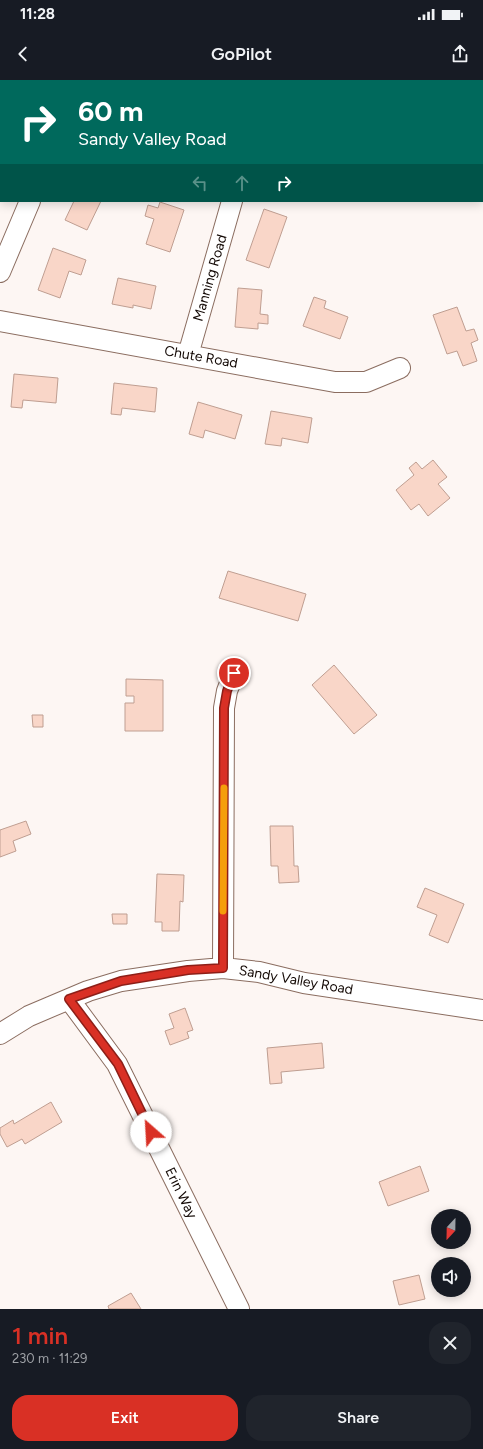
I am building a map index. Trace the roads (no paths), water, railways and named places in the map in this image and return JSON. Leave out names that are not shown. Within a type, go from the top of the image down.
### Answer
[{"type":"street","points":[[0,272],[30,202]]},
{"type":"street","name":"Manning Road","points":[[188,355],[232,202]]},
{"type":"street","name":"Chute Road","points":[[0,322],[335,382],[366,382],[400,368]]},
{"type":"street","points":[[223,968],[224,708],[227,691],[234,673]]},
{"type":"street","name":"Sandy Valley Road","points":[[0,1034],[29,1016],[69,999],[121,981],[188,970],[223,968],[259,972],[304,983],[483,1010]]},
{"type":"street","name":"Erin Way","points":[[69,999],[118,1064],[239,1309]]}]
